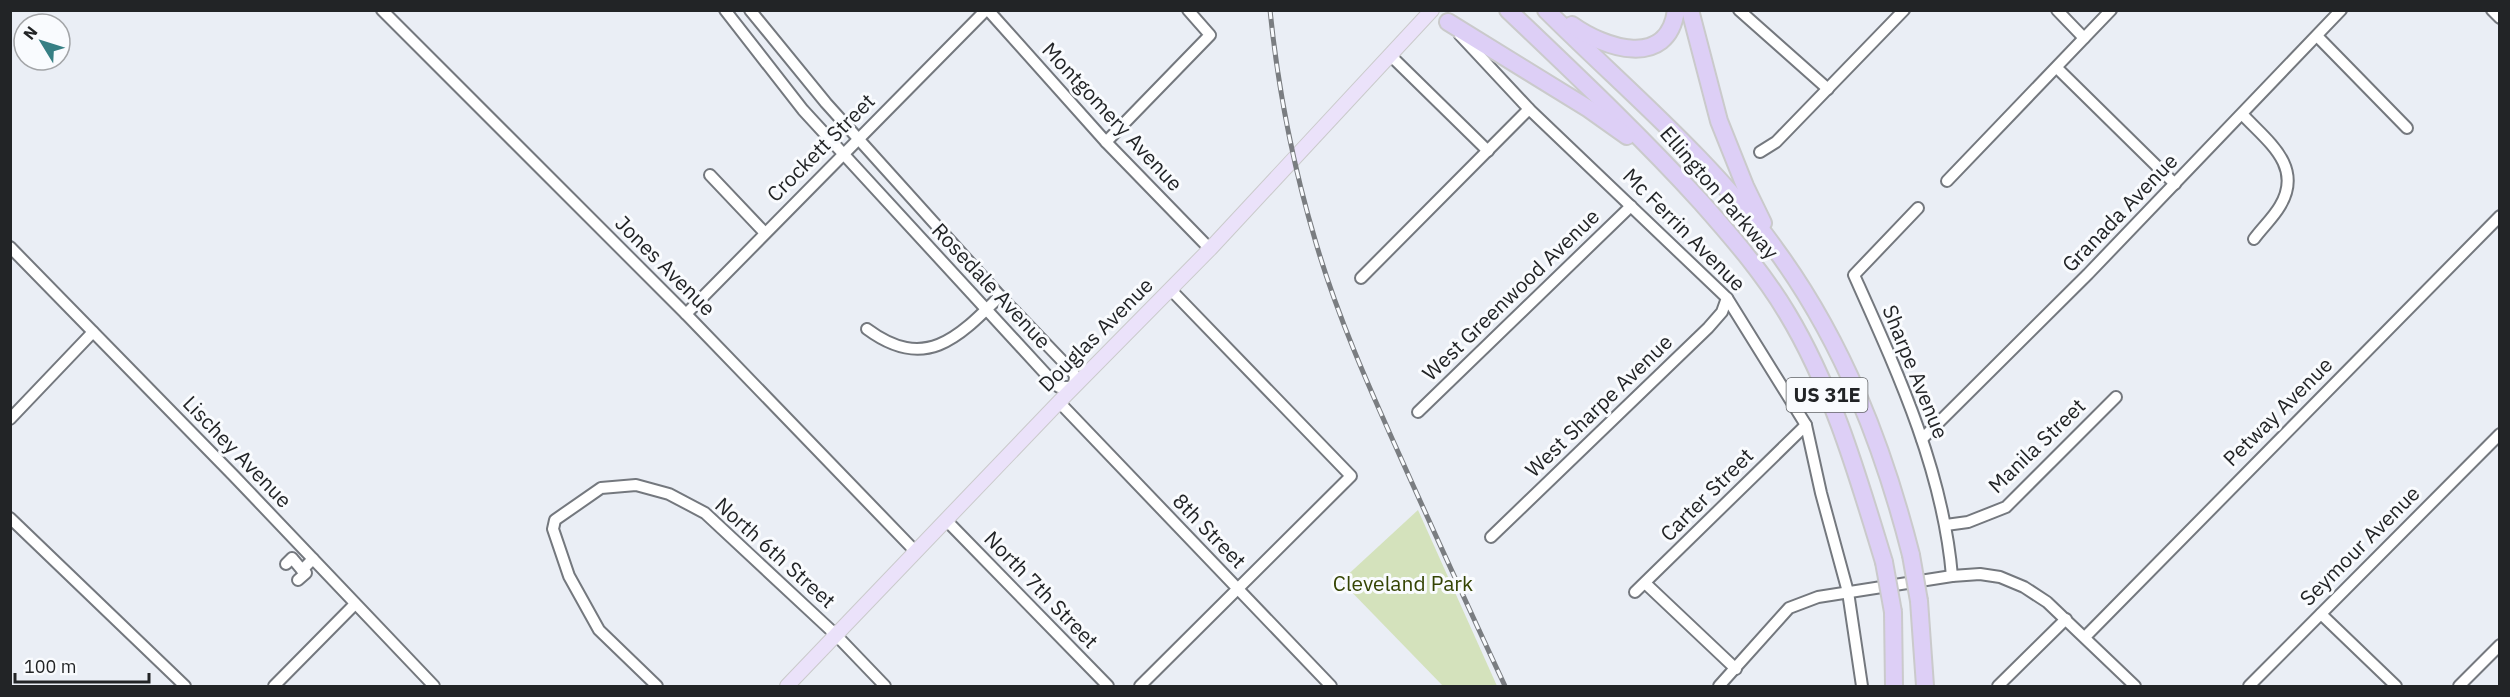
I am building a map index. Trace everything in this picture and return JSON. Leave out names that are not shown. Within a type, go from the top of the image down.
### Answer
[{"type":"highway","name":"Ellington Parkway","points":[[1508,10],[1663,160],[1739,244],[1792,322],[1814,362],[1856,470],[1884,562],[1893,612],[1894,687]]},
{"type":"highway","name":"Ellington Parkway","points":[[1546,10],[1724,187],[1775,248],[1827,331],[1853,382],[1885,462],[1911,555],[1919,601],[1925,687]]},
{"type":"highway","points":[[1553,10],[1588,36],[1626,49],[1642,49],[1655,44],[1665,36],[1673,23],[1676,10]]},
{"type":"highway","points":[[1690,10],[1719,121],[1745,186],[1775,248]]},
{"type":"highway","points":[[1443,16],[1589,109],[1663,160]]},
{"type":"main road","name":"Douglas Avenue","points":[[787,687],[1059,402],[1171,290],[1432,10]]},
{"type":"street","name":"Rosedale Avenue","points":[[725,10],[803,110],[986,310],[1054,383],[1059,387],[1074,387],[1075,376],[1072,371],[1000,296],[796,69],[750,10]]},
{"type":"street","name":"Crockett Street","points":[[686,314],[987,10]]},
{"type":"street","name":"Montgomery Avenue","points":[[987,10],[1106,142],[1210,249]]},
{"type":"street","points":[[1106,142],[1210,35],[1188,10]]},
{"type":"street","points":[[1739,10],[1828,88]]},
{"type":"street","points":[[1760,152],[1776,142],[1904,10]]},
{"type":"street","points":[[2057,10],[2084,38]]},
{"type":"street","points":[[1947,181],[2112,10]]},
{"type":"street","name":"Granada Avenue","points":[[1922,439],[2243,115],[2341,10]]},
{"type":"street","points":[[2492,10],[2499,18]]},
{"type":"street","name":"Jones Avenue","points":[[389,13],[686,314],[916,552]]},
{"type":"street","name":"Mc Ferrin Avenue","points":[[1443,16],[1529,109],[1727,298],[1806,425],[1821,493],[1848,592],[1862,687]]},
{"type":"street","points":[[2317,36],[2408,128]]},
{"type":"street","points":[[1391,56],[1488,151]]},
{"type":"street","points":[[2057,68],[2175,184]]},
{"type":"street","points":[[1361,278],[1529,109]]},
{"type":"street","points":[[2243,115],[2277,150],[2286,164],[2288,176],[2281,205],[2254,239]]},
{"type":"street","points":[[710,175],[765,233]]},
{"type":"street","name":"West Greenwood Avenue","points":[[1418,412],[1631,206]]},
{"type":"street","name":"Sharpe Avenue","points":[[1918,208],[1854,275],[1890,355],[1922,439],[1946,525],[1952,576]]},
{"type":"street","name":"Petway Avenue","points":[[2085,637],[2499,216]]},
{"type":"street","name":"Lischey Avenue","points":[[10,247],[434,687]]},
{"type":"street","points":[[1140,687],[1351,476],[1171,290]]},
{"type":"street","points":[[867,329],[893,346],[913,350],[930,349],[949,342],[1000,296]]},
{"type":"street","name":"West Sharpe Avenue","points":[[1491,537],[1708,328],[1722,312],[1727,298]]},
{"type":"street","points":[[10,419],[93,332]]},
{"type":"street","name":"Manila Street","points":[[1946,525],[1968,522],[2006,507],[2116,397]]},
{"type":"street","name":"8th Street","points":[[1059,402],[1331,687]]},
{"type":"street","name":"Carter Street","points":[[1635,592],[1806,425]]},
{"type":"street","name":"Seymour Avenue","points":[[2249,687],[2499,434]]},
{"type":"street","name":"North 6th Street","points":[[657,687],[599,630],[569,576],[553,529],[555,520],[601,488],[636,485],[669,494],[705,513],[836,635],[885,687]]},
{"type":"street","points":[[10,518],[184,687]]},
{"type":"street","name":"North 7th Street","points":[[946,520],[1108,687]]},
{"type":"street","points":[[295,570],[313,560]]},
{"type":"street","points":[[1719,687],[1789,608],[1818,597],[1952,576],[1980,574],[2000,577],[2024,587],[2047,602],[2135,687]]},
{"type":"street","points":[[1646,583],[1736,669]]},
{"type":"street","points":[[274,687],[355,603]]},
{"type":"street","points":[[2321,614],[2396,687]]},
{"type":"street","points":[[1998,687],[2066,619]]},
{"type":"street","points":[[2459,687],[2499,645]]},
{"type":"green space","name":"Cleveland Park","points":[[1418,510],[1497,686],[1443,686],[1341,581]]},
{"type":"railway","points":[[1270,10],[1277,69],[1293,156],[1333,297],[1376,402],[1505,686]]}]
